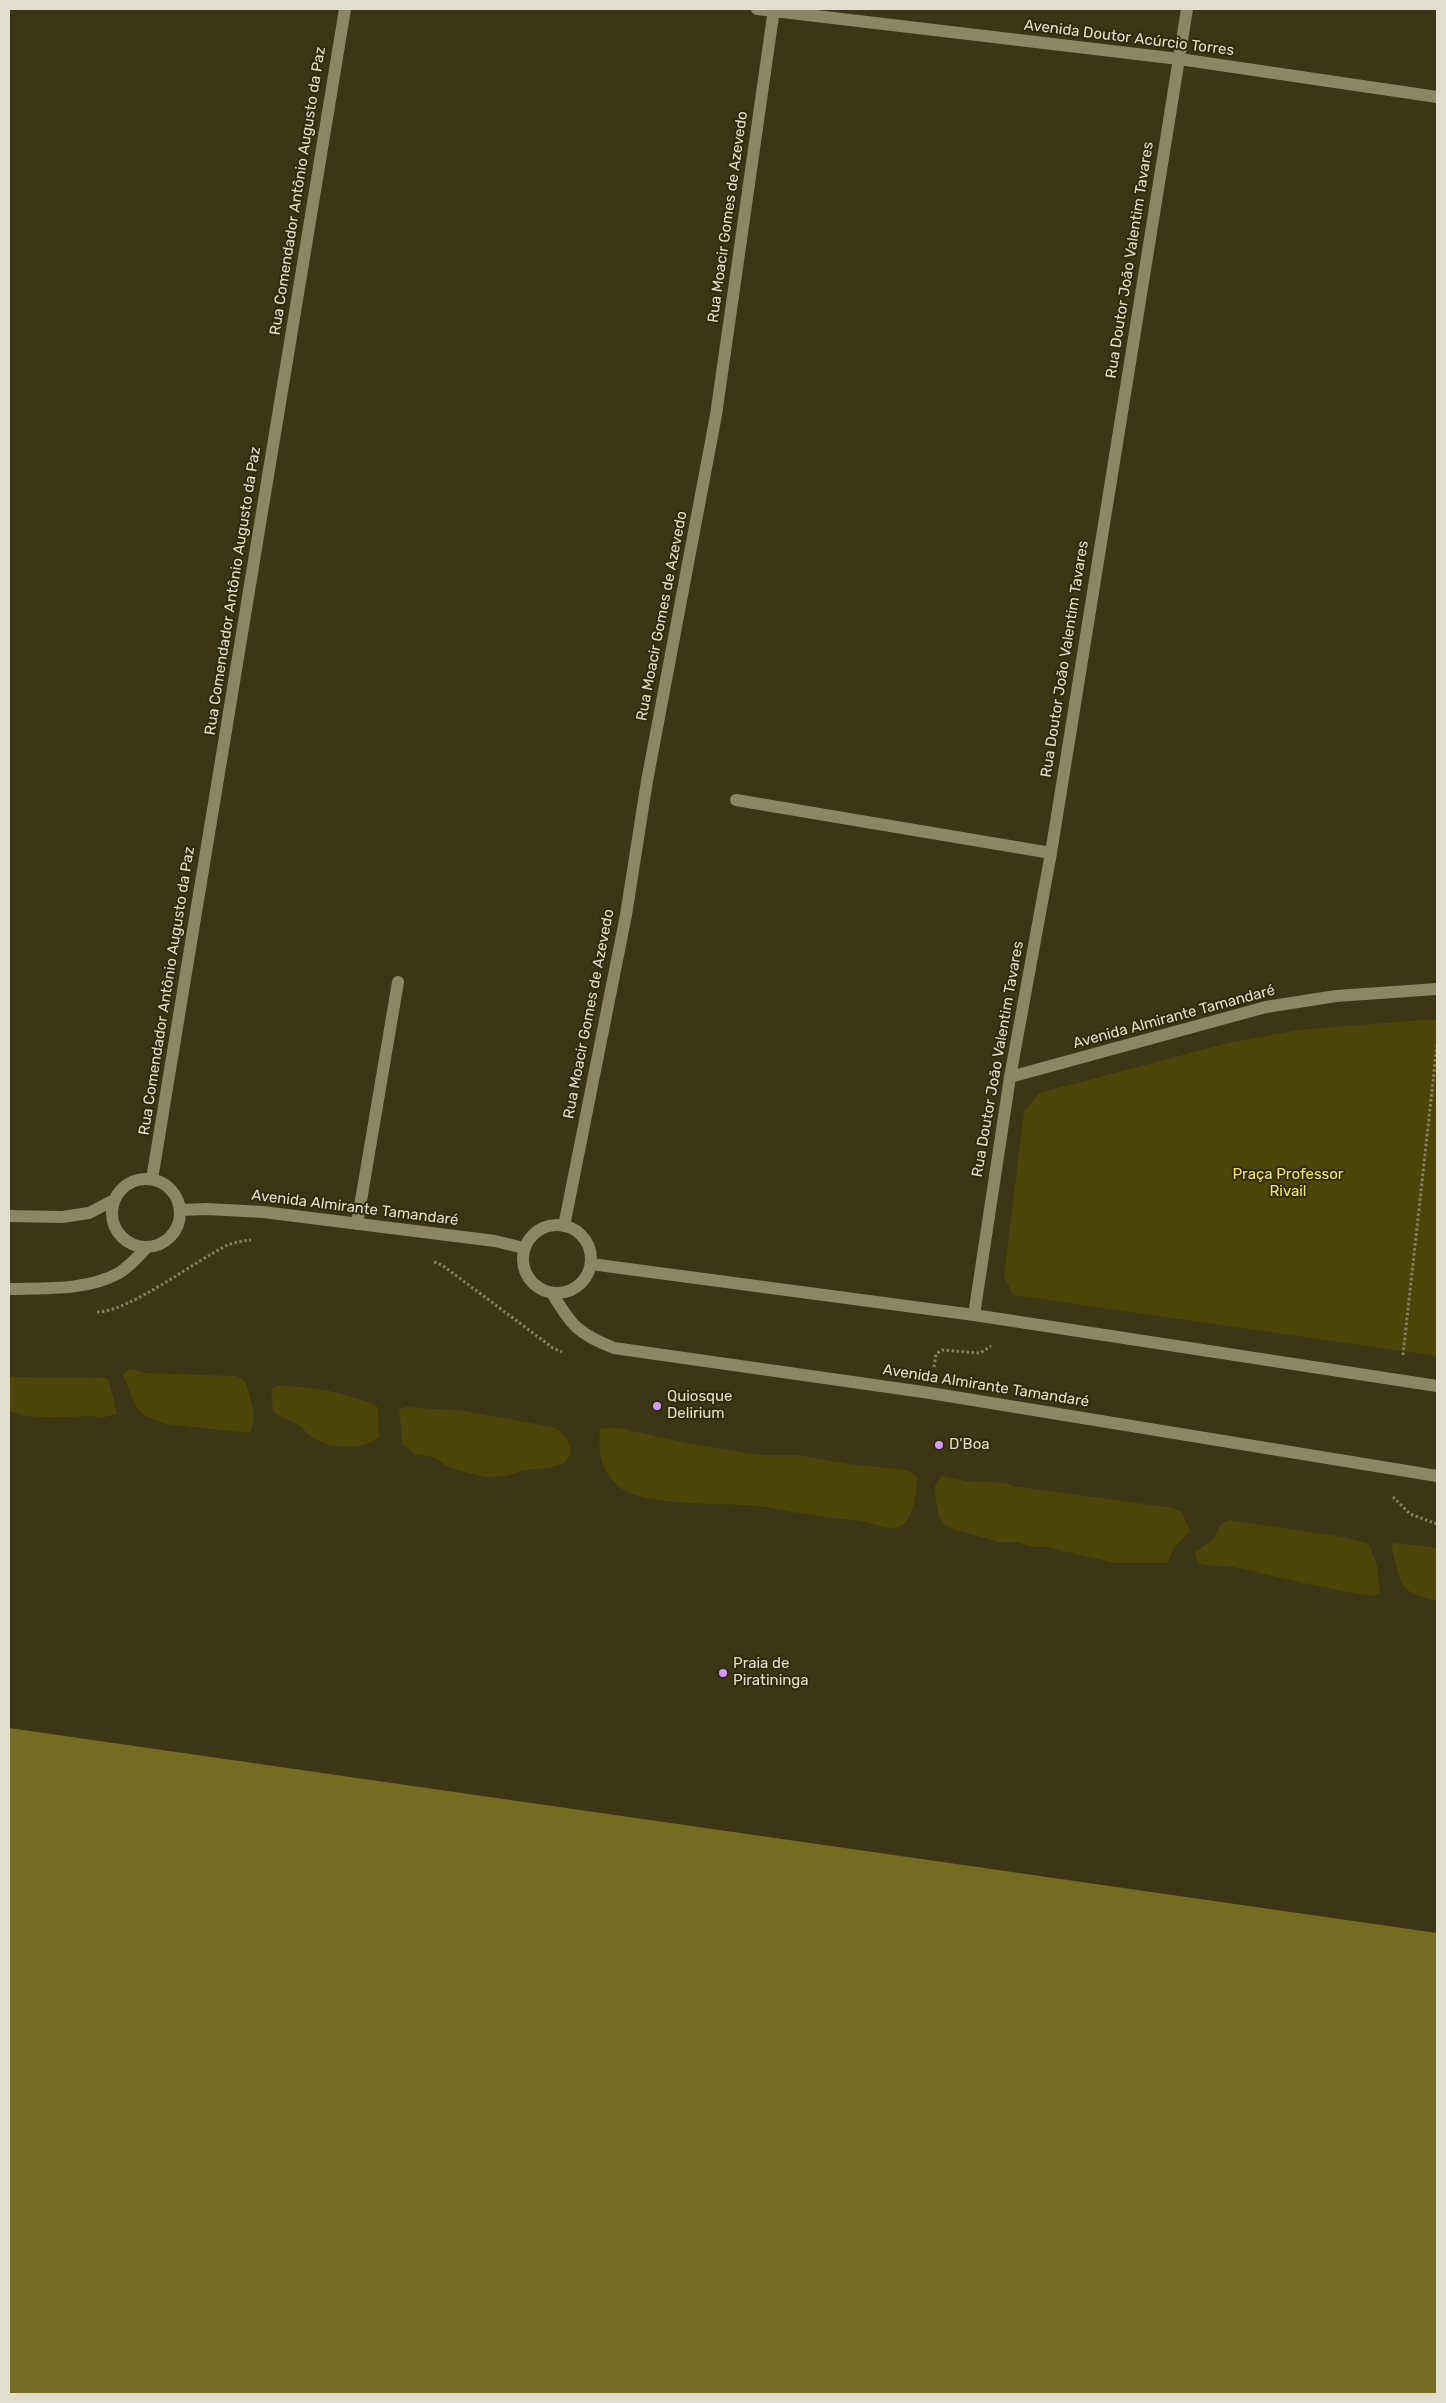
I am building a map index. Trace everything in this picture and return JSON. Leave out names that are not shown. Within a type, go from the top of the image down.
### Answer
[{"type":"street","name":"Rua Comendador Antônio Augusto da Paz","points":[[152,1179],[345,9]]},
{"type":"street","name":"Avenida Doutor Acúrcio Torres","points":[[757,9],[1179,59],[1437,97]]},
{"type":"street","name":"Rua Doutor João Valentim Tavares","points":[[974,1315],[1010,1077],[1051,853],[1187,9]]},
{"type":"street","name":"Rua Moacir Gomes de Azevedo","points":[[564,1226],[626,915],[651,761],[716,415],[774,10]]},
{"type":"street","points":[[736,800],[1051,853]]},
{"type":"street","points":[[357,1224],[398,982]]},
{"type":"street","name":"Avenida Almirante Tamandaré","points":[[1010,1077],[1266,1007],[1336,996],[1437,989]]},
{"type":"street","points":[[9,1289],[86,1285],[104,1280],[120,1272],[148,1247],[167,1240],[179,1224],[181,1210],[176,1195],[170,1187],[152,1179],[140,1179],[130,1183],[121,1190],[114,1200],[113,1222],[118,1232],[126,1240],[136,1246],[148,1247]]},
{"type":"street","points":[[9,1216],[62,1217],[89,1213],[114,1200]]},
{"type":"street","name":"Avenida Almirante Tamandaré","points":[[181,1210],[207,1209],[263,1212],[495,1241],[524,1248]]},
{"type":"street","points":[[554,1225],[564,1226],[582,1235],[588,1244],[591,1264],[588,1274],[582,1283],[563,1293],[552,1293],[543,1290],[528,1277],[524,1268],[524,1248],[536,1232],[554,1225]]},
{"type":"street","points":[[591,1264],[974,1315],[1437,1386]]},
{"type":"street","name":"Avenida Almirante Tamandaré","points":[[552,1293],[568,1321],[588,1338],[614,1348],[930,1392],[1437,1476]]},
{"type":"path","points":[[1401,1380],[1437,1045]]},
{"type":"path","points":[[930,1392],[936,1354],[942,1350],[980,1353],[990,1346],[998,1319]]},
{"type":"green space","name":"Praça Professor Rivail","points":[[1437,1020],[1437,1356],[1013,1295],[1004,1276],[1024,1112],[1039,1093],[1228,1043],[1298,1030]]},
{"type":"green space","points":[[130,1369],[146,1373],[235,1376],[246,1382],[253,1413],[250,1433],[165,1424],[146,1416],[136,1407],[123,1375]]},
{"type":"green space","points":[[9,1377],[107,1378],[117,1414],[101,1418],[94,1416],[40,1417],[9,1411]]},
{"type":"green space","points":[[277,1386],[329,1391],[354,1397],[378,1407],[379,1437],[364,1445],[346,1447],[319,1441],[310,1436],[300,1426],[273,1411],[271,1390]]},
{"type":"green space","points":[[406,1407],[465,1411],[556,1428],[566,1439],[571,1454],[564,1463],[549,1468],[523,1470],[507,1476],[485,1477],[450,1468],[433,1457],[414,1454],[403,1445],[399,1409]]},
{"type":"green space","points":[[619,1428],[687,1443],[761,1455],[798,1455],[847,1464],[907,1470],[917,1477],[913,1506],[903,1525],[890,1528],[856,1520],[755,1506],[646,1498],[622,1489],[605,1470],[600,1447],[600,1429]]},
{"type":"green space","points":[[942,1476],[966,1481],[1005,1483],[1013,1486],[1172,1508],[1181,1511],[1190,1531],[1173,1549],[1168,1563],[1114,1563],[1047,1547],[1032,1547],[1018,1542],[999,1542],[952,1529],[944,1524],[939,1517],[935,1495],[935,1486]]},
{"type":"green space","points":[[1229,1520],[1344,1537],[1369,1544],[1377,1566],[1380,1593],[1372,1596],[1363,1595],[1234,1567],[1197,1563],[1195,1552],[1214,1539],[1221,1524]]},
{"type":"green space","points":[[1397,1543],[1437,1548],[1437,1601],[1414,1594],[1402,1584],[1391,1545]]},
{"type":"shaded area","points":[[9,1728],[1437,1933],[1437,2394],[9,2394]]},
{"type":"place","name":"Quiosque Delirium","points":[[657,1406]]},
{"type":"place","name":"D'Boa","points":[[939,1445]]},
{"type":"place","name":"Praia de Piratininga","points":[[723,1673]]}]
